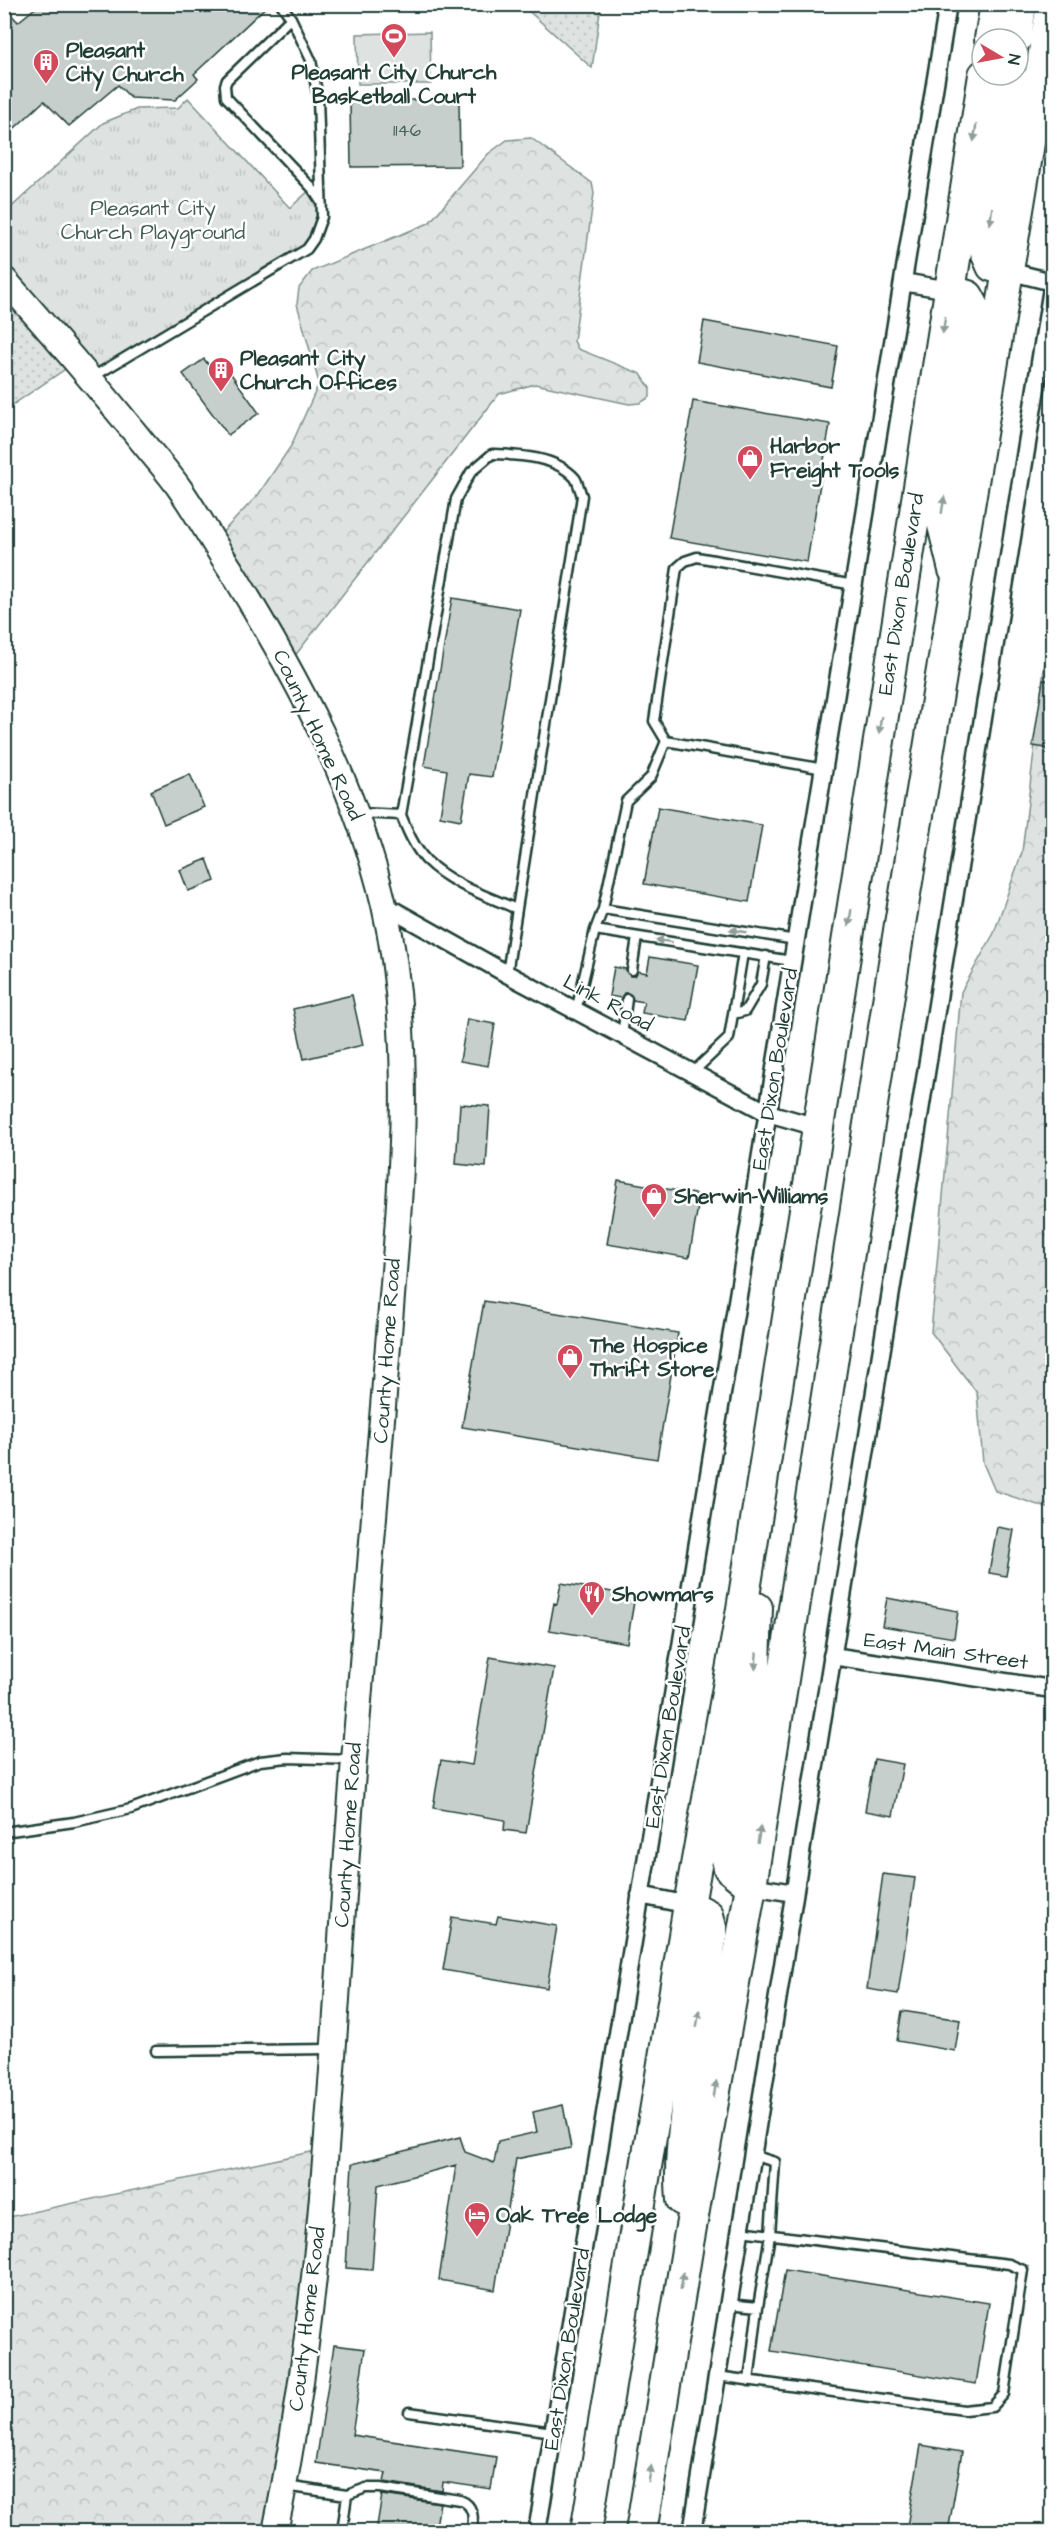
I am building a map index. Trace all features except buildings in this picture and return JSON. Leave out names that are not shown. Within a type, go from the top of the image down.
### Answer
[{"type":"highway","points":[[992,27],[996,4]]},
{"type":"highway","points":[[1018,27],[1021,4]]},
{"type":"highway","points":[[641,2532],[688,2244],[751,1886],[900,924],[1052,4]]},
{"type":"highway","name":"East Dixon Boulevard","points":[[586,2532],[689,1905],[750,1561],[982,87]]},
{"type":"highway","points":[[1008,271],[992,266],[986,252],[1009,87]]},
{"type":"highway","points":[[949,290],[968,296],[974,307],[941,517],[957,582]]},
{"type":"highway","points":[[750,1561],[758,1625],[755,1666],[726,1855],[729,1868],[751,1886]]},
{"type":"highway","points":[[688,2244],[681,2186],[681,2163],[693,2051],[712,1932],[708,1915],[689,1905]]},
{"type":"street","name":"East Dixon Boulevard","points":[[537,2532],[948,4]]},
{"type":"street","points":[[1008,271],[1053,282]]},
{"type":"street","name":"County Home Road","points":[[4,279],[91,378],[178,487],[267,628],[325,741],[356,813],[384,905],[398,987],[404,1101],[394,1277],[314,2280],[299,2400],[275,2532]]},
{"type":"street","points":[[903,282],[949,290]]},
{"type":"street","points":[[692,2532],[1053,288]]},
{"type":"street","name":"Link Road","points":[[384,905],[507,974],[768,1113],[818,1127]]},
{"type":"street","name":"East Main Street","points":[[832,1656],[1053,1689]]},
{"type":"street","points":[[751,1886],[794,1893]]},
{"type":"street","points":[[640,1895],[689,1905]]},
{"type":"lane","points":[[91,378],[308,249],[318,231],[322,205],[318,98],[311,60],[291,18],[281,4]]},
{"type":"lane","points":[[291,18],[227,80],[225,92],[226,97],[312,188],[322,205]]},
{"type":"lane","points":[[507,974],[582,496],[575,478],[558,466],[521,455],[492,454],[471,472],[456,499],[400,814],[410,838],[426,860],[460,884],[517,909]]},
{"type":"lane","points":[[824,769],[666,741],[654,721],[677,568],[680,564],[697,557],[854,585]]},
{"type":"lane","points":[[576,1011],[595,930],[603,909],[626,801],[651,777],[666,741]]},
{"type":"lane","points":[[356,813],[400,814]]},
{"type":"lane","points":[[603,909],[796,940]]},
{"type":"lane","points":[[595,930],[792,961]]},
{"type":"lane","points":[[632,970],[637,937]]},
{"type":"lane","points":[[692,1073],[729,1038],[743,953]]},
{"type":"lane","points":[[733,1014],[745,1011],[761,984],[766,956]]},
{"type":"lane","points":[[622,1036],[627,999]]},
{"type":"lane","points":[[4,1832],[74,1822],[131,1809],[260,1761],[287,1758],[354,1760]]},
{"type":"lane","points":[[156,2051],[332,2049]]},
{"type":"lane","points":[[749,2381],[770,2235],[775,2162],[752,2155]]},
{"type":"lane","points":[[717,2376],[964,2410],[992,2408],[1004,2394],[1023,2270],[1010,2264],[740,2231]]},
{"type":"lane","points":[[728,2304],[758,2307]]},
{"type":"lane","points":[[410,2412],[553,2432]]},
{"type":"lane","points":[[284,2486],[347,2495],[366,2488],[380,2488],[460,2500],[466,2502],[472,2513],[472,2532]]},
{"type":"lane","points":[[342,2532],[347,2495]]},
{"type":"green space","points":[[522,5],[601,5],[592,68]]},
{"type":"green space","name":"Pleasant City Church Basketball Court","points":[[430,32],[431,84],[358,84],[357,34]]},
{"type":"green space","name":"Pleasant City Church Playground","points":[[188,98],[290,208],[312,188],[322,205],[311,245],[91,378],[5,279],[4,214],[103,123],[137,109],[178,108]]},
{"type":"green space","points":[[531,138],[592,183],[594,193],[574,341],[578,349],[641,374],[650,388],[650,397],[640,403],[629,404],[535,384],[499,394],[287,666],[213,542],[258,495],[291,446],[319,383],[297,304],[299,288],[312,271],[429,223],[488,154],[507,140]]},
{"type":"green space","points":[[4,279],[77,361],[5,410],[4,410]]},
{"type":"green space","points":[[1052,634],[1052,1508],[1050,1509],[995,1491],[983,1463],[977,1393],[931,1332],[961,992],[994,933],[1022,852],[1046,652]]},
{"type":"green space","points":[[325,2149],[275,2531],[5,2531],[4,2218]]},
{"type":"place","name":"Pleasant City Church Basketball Court","points":[[394,59]]},
{"type":"place","name":"Pleasant City Church","points":[[46,85]]},
{"type":"place","name":"Pleasant City Church Offices","points":[[221,393]]},
{"type":"place","name":"Harbor Freight Tools","points":[[750,481]]},
{"type":"place","name":"Sherwin-Williams","points":[[654,1219]]},
{"type":"place","name":"The Hospice Thrift Store","points":[[570,1380]]},
{"type":"place","name":"Showmars","points":[[592,1617]]},
{"type":"place","name":"Oak Tree Lodge","points":[[477,2238]]}]
